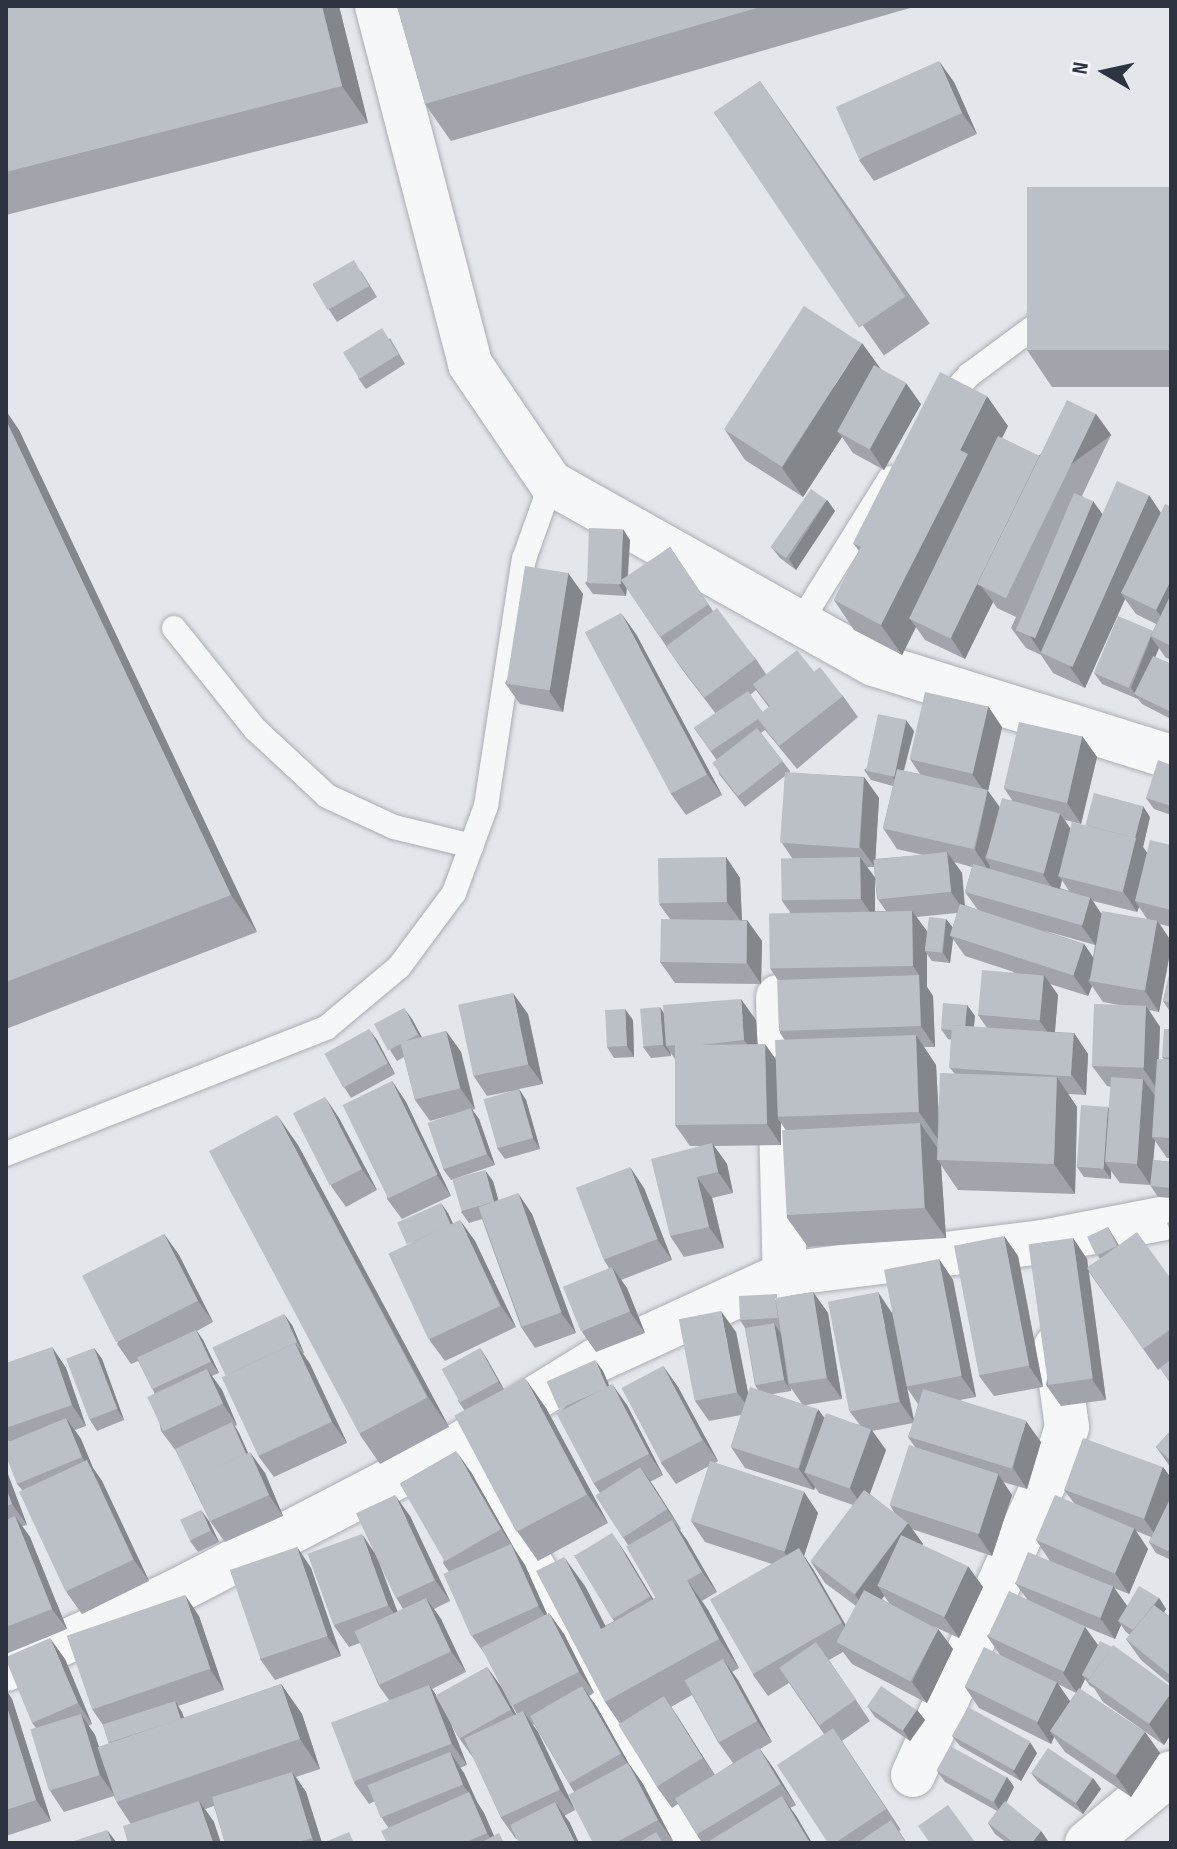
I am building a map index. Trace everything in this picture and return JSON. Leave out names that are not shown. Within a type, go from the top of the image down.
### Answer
[{"type":"street","points":[[377,6],[470,364],[551,483],[798,626],[874,664],[1171,757]]},
{"type":"street","points":[[778,997],[785,1274]]},
{"type":"street","points":[[6,1669],[175,1592],[464,1442],[595,1361],[785,1274],[1042,1242],[1171,1217]]},
{"type":"street","points":[[913,1775],[1067,1427],[1042,1242]]},
{"type":"street","points":[[464,1442],[684,1843]]},
{"type":"street","points":[[1087,1843],[1171,1773]]},
{"type":"lane","points":[[924,426],[969,375],[1068,303]]},
{"type":"lane","points":[[798,626],[907,452]]},
{"type":"lane","points":[[6,1154],[326,1028],[399,967],[454,893],[486,806],[524,559],[551,483]]},
{"type":"lane","points":[[174,628],[255,729],[327,796],[394,827],[472,846]]},
{"type":"building","points":[[6,6],[322,6],[342,86],[6,172]]},
{"type":"building","points":[[397,6],[764,6],[425,104]]},
{"type":"building","points":[[939,61],[962,113],[859,159],[836,107]]},
{"type":"building","points":[[760,81],[905,297],[859,328],[714,112]]},
{"type":"building","points":[[1027,187],[1171,187],[1171,350],[1027,350]]},
{"type":"building","points":[[354,260],[369,286],[327,310],[312,284]]},
{"type":"building","points":[[804,306],[862,344],[782,467],[724,429]]},
{"type":"building","points":[[382,328],[398,354],[359,379],[343,352]]},
{"type":"building","points":[[874,365],[906,383],[870,449],[837,431]]},
{"type":"building","points":[[940,372],[987,396],[960,450],[968,454],[881,625],[834,600],[861,547],[853,543]]},
{"type":"building","points":[[1067,400],[1096,414],[1006,598],[977,584]]},
{"type":"building","points":[[6,420],[231,895],[6,982]]},
{"type":"building","points":[[998,436],[1039,456],[950,639],[909,618]]},
{"type":"building","points":[[1117,481],[1149,495],[1073,667],[1041,653]]},
{"type":"building","points":[[811,489],[827,500],[786,558],[770,547]]},
{"type":"building","points":[[1074,493],[1093,501],[1035,638],[1016,630]]},
{"type":"building","points":[[1165,504],[1171,507],[1171,580],[1156,610],[1121,593]]},
{"type":"building","points":[[589,528],[623,529],[621,584],[587,583]]},
{"type":"building","points":[[670,547],[709,604],[660,637],[621,580]]},
{"type":"building","points":[[525,566],[568,573],[550,690],[506,684]]},
{"type":"building","points":[[1171,594],[1171,646],[1151,636]]},
{"type":"building","points":[[717,608],[756,659],[704,698],[666,647]]},
{"type":"building","points":[[621,613],[707,775],[671,794],[585,632]]},
{"type":"building","points":[[1118,616],[1153,631],[1129,688],[1094,673]]},
{"type":"building","points":[[797,650],[814,672],[770,707],[753,684]]},
{"type":"building","points":[[1153,656],[1171,664],[1171,712],[1134,694]]},
{"type":"building","points":[[820,667],[843,696],[779,746],[756,717]]},
{"type":"building","points":[[748,691],[764,715],[710,751],[694,727]]},
{"type":"building","points":[[925,692],[988,707],[973,774],[909,759]]},
{"type":"building","points":[[878,714],[906,720],[894,777],[866,771]]},
{"type":"building","points":[[1019,722],[1082,737],[1067,803],[1004,788]]},
{"type":"building","points":[[757,728],[783,761],[738,796],[712,763]]},
{"type":"building","points":[[1158,760],[1171,765],[1171,806],[1146,798]]},
{"type":"building","points":[[897,769],[988,790],[974,849],[883,828]]},
{"type":"building","points":[[785,772],[864,778],[859,848],[780,843]]},
{"type":"building","points":[[1094,793],[1143,806],[1135,838],[1085,825]]},
{"type":"building","points":[[1002,798],[1060,814],[1044,873],[986,858]]},
{"type":"building","points":[[1072,822],[1136,838],[1122,892],[1058,876]]},
{"type":"building","points":[[1150,840],[1171,845],[1171,910],[1135,901]]},
{"type":"building","points":[[947,852],[951,892],[878,900],[873,860]]},
{"type":"building","points":[[726,857],[727,902],[659,903],[658,858]]},
{"type":"building","points":[[860,857],[861,899],[782,900],[781,858]]},
{"type":"building","points":[[973,864],[1090,898],[1082,926],[965,892]]},
{"type":"building","points":[[960,904],[1084,944],[1073,976],[950,935]]},
{"type":"building","points":[[912,911],[913,966],[770,968],[769,913]]},
{"type":"building","points":[[1102,911],[1157,921],[1145,991],[1090,981]]},
{"type":"building","points":[[929,917],[946,919],[942,953],[925,951]]},
{"type":"building","points":[[661,919],[747,921],[746,963],[660,962]]},
{"type":"building","points":[[1171,967],[1171,1003],[1163,1001]]},
{"type":"building","points":[[982,970],[1044,975],[1040,1020],[978,1015]]},
{"type":"building","points":[[919,975],[921,1026],[779,1031],[777,980]]},
{"type":"building","points":[[513,993],[528,1064],[473,1076],[458,1005]]},
{"type":"building","points":[[741,999],[744,1040],[701,1045],[765,1044],[767,1124],[675,1125],[675,1045],[666,1046],[663,1005]]},
{"type":"building","points":[[943,1003],[967,1005],[965,1026],[952,1025],[952,1030],[941,1029]]},
{"type":"building","points":[[1094,1004],[1146,1006],[1144,1068],[1092,1066]]},
{"type":"building","points":[[660,1007],[663,1045],[643,1047],[640,1009]]},
{"type":"building","points":[[404,1008],[418,1034],[388,1050],[374,1024]]},
{"type":"building","points":[[625,1009],[627,1046],[607,1047],[605,1010]]},
{"type":"building","points":[[952,1025],[1074,1034],[1071,1076],[949,1068]]},
{"type":"building","points":[[369,1029],[388,1063],[343,1088],[324,1054]]},
{"type":"building","points":[[1164,1029],[1171,1029],[1171,1058],[1162,1057]]},
{"type":"building","points":[[446,1031],[460,1088],[415,1100],[400,1042]]},
{"type":"building","points":[[916,1035],[919,1112],[778,1117],[775,1040]]},
{"type":"building","points":[[1157,1059],[1171,1059],[1171,1138],[1152,1137]]},
{"type":"building","points":[[940,1073],[1057,1077],[1054,1164],[937,1160]]},
{"type":"building","points":[[1111,1077],[1143,1079],[1137,1164],[1105,1162]]},
{"type":"building","points":[[392,1081],[438,1174],[388,1199],[343,1105]]},
{"type":"building","points":[[519,1089],[533,1138],[497,1148],[483,1099]]},
{"type":"building","points":[[325,1097],[362,1169],[330,1186],[293,1113]]},
{"type":"building","points":[[1081,1105],[1108,1107],[1104,1169],[1077,1167]]},
{"type":"building","points":[[471,1108],[487,1154],[443,1169],[428,1123]]},
{"type":"building","points":[[277,1115],[427,1398],[359,1434],[209,1151]]},
{"type":"building","points":[[920,1123],[924,1208],[787,1215],[782,1130]]},
{"type":"building","points":[[712,1143],[718,1172],[697,1177],[709,1227],[670,1236],[651,1159]]},
{"type":"building","points":[[1153,1160],[1171,1162],[1171,1188],[1150,1186]]},
{"type":"building","points":[[630,1167],[658,1239],[603,1260],[576,1188]]},
{"type":"building","points":[[485,1170],[494,1202],[461,1211],[452,1179]]},
{"type":"building","points":[[518,1193],[561,1312],[522,1327],[479,1207]]},
{"type":"building","points":[[441,1203],[451,1225],[407,1244],[397,1223]]},
{"type":"building","points":[[460,1220],[500,1306],[429,1339],[388,1253]]},
{"type":"building","points":[[1108,1227],[1117,1246],[1096,1256],[1087,1237]]},
{"type":"building","points":[[1137,1232],[1171,1279],[1171,1329],[1143,1349],[1087,1268]]},
{"type":"building","points":[[164,1234],[198,1301],[116,1343],[82,1276]]},
{"type":"building","points":[[1004,1236],[1029,1366],[979,1375],[954,1246]]},
{"type":"building","points":[[1073,1238],[1093,1379],[1048,1385],[1028,1244]]},
{"type":"building","points":[[939,1259],[962,1376],[907,1386],[884,1270]]},
{"type":"building","points":[[612,1267],[630,1312],[581,1331],[563,1287]]},
{"type":"building","points":[[813,1292],[827,1378],[789,1384],[775,1298]]},
{"type":"building","points":[[878,1292],[899,1402],[849,1412],[828,1302]]},
{"type":"building","points":[[777,1294],[778,1318],[740,1320],[739,1296]]},
{"type":"building","points":[[721,1311],[737,1392],[695,1401],[679,1319]]},
{"type":"building","points":[[284,1314],[297,1342],[226,1375],[212,1347]]},
{"type":"building","points":[[774,1323],[784,1380],[756,1385],[745,1328]]},
{"type":"building","points":[[196,1330],[211,1362],[152,1389],[137,1357]]},
{"type":"building","points":[[295,1343],[332,1422],[258,1456],[222,1377]]},
{"type":"building","points":[[52,1347],[72,1405],[6,1428],[6,1363]]},
{"type":"building","points":[[94,1348],[117,1409],[89,1419],[66,1359]]},
{"type":"building","points":[[480,1348],[498,1381],[460,1403],[442,1369]]},
{"type":"building","points":[[1171,1359],[1171,1383],[1160,1368]]},
{"type":"building","points":[[595,1360],[607,1387],[559,1409],[547,1382]]},
{"type":"building","points":[[663,1366],[702,1440],[661,1462],[622,1388]]},
{"type":"building","points":[[207,1369],[223,1403],[163,1431],[147,1397]]},
{"type":"building","points":[[525,1378],[587,1495],[516,1532],[454,1416]]},
{"type":"building","points":[[612,1384],[649,1454],[593,1483],[556,1414]]},
{"type":"building","points":[[750,1387],[818,1409],[798,1469],[731,1447]]},
{"type":"building","points":[[923,1389],[1026,1421],[1012,1468],[908,1437]]},
{"type":"building","points":[[826,1413],[871,1429],[850,1489],[804,1472]]},
{"type":"building","points":[[66,1418],[82,1457],[17,1484],[6,1456],[6,1443]]},
{"type":"building","points":[[232,1422],[246,1454],[191,1479],[191,1482],[175,1449]]},
{"type":"building","points":[[1171,1430],[1171,1461],[1156,1447]]},
{"type":"building","points":[[1083,1438],[1163,1467],[1144,1519],[1064,1490]]},
{"type":"building","points":[[909,1445],[998,1474],[979,1534],[890,1505]]},
{"type":"building","points":[[456,1451],[501,1529],[445,1561],[400,1484]]},
{"type":"building","points":[[250,1452],[269,1495],[210,1521],[191,1478]]},
{"type":"building","points":[[87,1460],[133,1560],[66,1591],[19,1492]]},
{"type":"building","points":[[710,1461],[804,1492],[785,1552],[691,1521]]},
{"type":"building","points":[[640,1467],[667,1509],[623,1538],[596,1496]]},
{"type":"building","points":[[6,1488],[12,1504],[6,1506]]},
{"type":"building","points":[[864,1490],[908,1523],[854,1594],[810,1561]]},
{"type":"building","points":[[395,1495],[435,1580],[396,1598],[356,1513]]},
{"type":"building","points":[[1055,1495],[1134,1529],[1115,1574],[1036,1540]]},
{"type":"building","points":[[1171,1497],[1171,1546],[1168,1551],[1149,1542]]},
{"type":"building","points":[[201,1510],[211,1531],[190,1541],[180,1520]]},
{"type":"building","points":[[15,1516],[52,1609],[6,1627],[6,1520]]},
{"type":"building","points":[[672,1520],[702,1572],[656,1598],[626,1546]]},
{"type":"building","points":[[612,1533],[650,1596],[612,1619],[574,1556]]},
{"type":"building","points":[[362,1534],[388,1605],[333,1625],[307,1554]]},
{"type":"building","points":[[901,1535],[968,1566],[944,1617],[877,1586]]},
{"type":"building","points":[[511,1544],[539,1606],[471,1636],[443,1574]]},
{"type":"building","points":[[297,1547],[328,1636],[260,1659],[230,1570]]},
{"type":"building","points":[[799,1548],[842,1622],[753,1674],[710,1600]]},
{"type":"building","points":[[1028,1552],[1113,1586],[1101,1618],[1015,1584]]},
{"type":"building","points":[[564,1557],[601,1629],[687,1580],[719,1639],[605,1702],[536,1571]]},
{"type":"building","points":[[1139,1586],[1159,1598],[1133,1630],[1118,1621]]},
{"type":"building","points":[[864,1590],[938,1629],[910,1682],[836,1642]]},
{"type":"building","points":[[1009,1591],[1085,1626],[1064,1672],[988,1636]]},
{"type":"building","points":[[185,1595],[210,1669],[92,1709],[67,1636]]},
{"type":"building","points":[[426,1598],[451,1651],[379,1685],[354,1631]]},
{"type":"building","points":[[1154,1605],[1171,1618],[1171,1676],[1126,1639]]},
{"type":"building","points":[[549,1613],[579,1672],[511,1706],[481,1648]]},
{"type":"building","points":[[50,1638],[78,1703],[32,1723],[6,1657]]},
{"type":"building","points":[[1100,1641],[1112,1647],[1089,1679],[1082,1675]]},
{"type":"building","points":[[816,1642],[856,1699],[819,1725],[779,1668]]},
{"type":"building","points":[[1113,1645],[1171,1687],[1171,1693],[1149,1724],[1088,1681]]},
{"type":"building","points":[[984,1647],[1057,1683],[1038,1722],[965,1687]]},
{"type":"building","points":[[723,1659],[757,1721],[719,1742],[685,1680]]},
{"type":"building","points":[[487,1667],[511,1710],[459,1738],[435,1696]]},
{"type":"building","points":[[281,1684],[300,1739],[116,1802],[98,1747]]},
{"type":"building","points":[[429,1685],[452,1744],[354,1781],[331,1723]]},
{"type":"building","points":[[582,1686],[621,1754],[569,1784],[530,1716]]},
{"type":"building","points":[[881,1686],[917,1710],[903,1731],[867,1707]]},
{"type":"building","points":[[1079,1688],[1144,1732],[1115,1775],[1050,1731]]},
{"type":"building","points":[[664,1696],[703,1758],[657,1787],[618,1725]]},
{"type":"building","points":[[175,1701],[181,1719],[109,1743],[103,1724]]},
{"type":"building","points":[[6,1704],[36,1800],[6,1810]]},
{"type":"building","points":[[968,1707],[1030,1741],[1014,1770],[952,1736]]},
{"type":"building","points":[[523,1711],[560,1790],[501,1817],[464,1738]]},
{"type":"building","points":[[81,1714],[100,1775],[49,1791],[30,1729]]},
{"type":"building","points":[[833,1728],[886,1809],[835,1843],[828,1843],[777,1765]]},
{"type":"building","points":[[950,1746],[1007,1778],[993,1802],[936,1770]]},
{"type":"building","points":[[759,1748],[781,1784],[697,1834],[675,1798]]},
{"type":"building","points":[[1048,1748],[1093,1778],[1076,1803],[1031,1773]]},
{"type":"building","points":[[450,1752],[463,1784],[381,1818],[367,1785]]},
{"type":"building","points":[[628,1763],[658,1820],[615,1843],[593,1843],[568,1795]]},
{"type":"building","points":[[292,1772],[312,1838],[296,1843],[225,1843],[212,1797]]},
{"type":"building","points":[[469,1792],[487,1833],[464,1843],[387,1843],[381,1831]]},
{"type":"building","points":[[782,1796],[810,1843],[706,1843]]},
{"type":"building","points":[[199,1801],[213,1843],[128,1843],[123,1826]]},
{"type":"building","points":[[1005,1801],[1041,1831],[1032,1843],[1014,1843],[988,1823]]},
{"type":"building","points":[[555,1802],[575,1843],[519,1843],[510,1825]]},
{"type":"building","points":[[948,1805],[975,1842],[930,1843],[918,1826]]},
{"type":"building","points":[[891,1820],[906,1843],[857,1843]]},
{"type":"building","points":[[107,1830],[112,1843],[68,1843]]},
{"type":"building","points":[[349,1832],[354,1843],[323,1843]]},
{"type":"building","points":[[656,1832],[663,1843],[638,1843]]},
{"type":"building","points":[[499,1833],[504,1843],[480,1843]]}]
